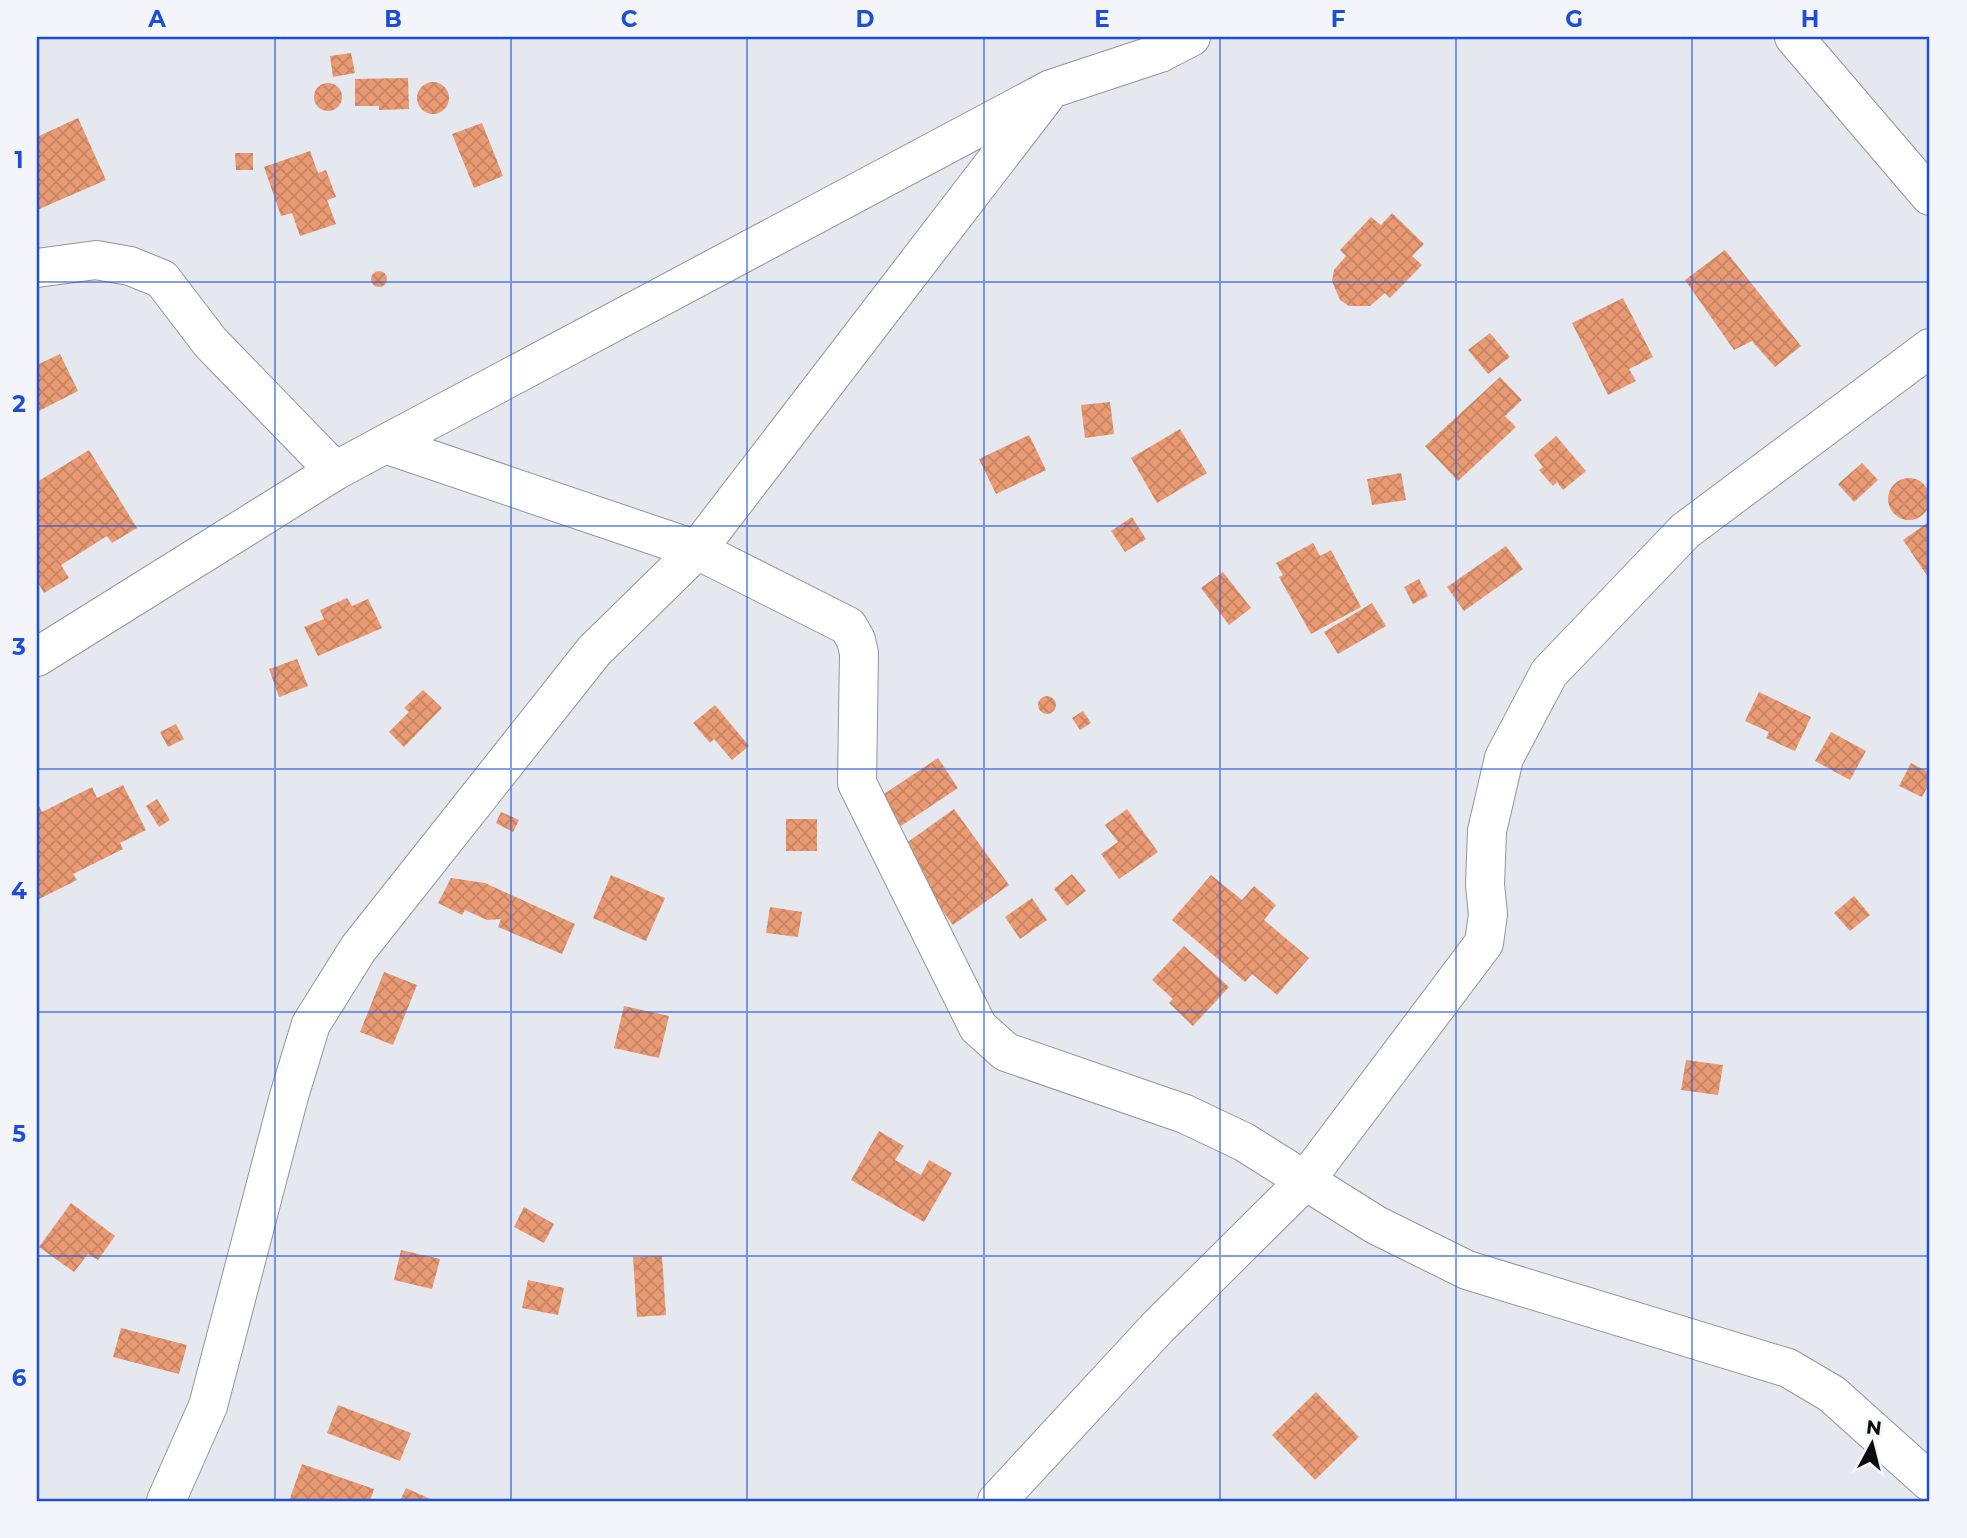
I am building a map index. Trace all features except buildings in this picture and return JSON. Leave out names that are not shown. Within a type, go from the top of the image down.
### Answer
[{"type":"street","points":[[37,657],[335,471],[385,444],[1051,89],[1160,53],[1191,37]]},
{"type":"street","points":[[1794,37],[1930,195]]},
{"type":"street","points":[[166,1501],[208,1406],[289,1096],[312,1024],[358,949],[594,651],[697,550],[1051,89]]},
{"type":"street","points":[[38,269],[96,260],[130,266],[162,279],[210,342],[335,471]]},
{"type":"street","points":[[997,1501],[1157,1328],[1305,1181],[1484,943],[1488,914],[1485,885],[1487,831],[1504,758],[1549,673],[1685,531],[1930,348]]},
{"type":"street","points":[[385,444],[697,550],[848,626],[856,640],[859,653],[857,783],[978,1027],[1006,1052],[1185,1114],[1244,1142],[1376,1225],[1467,1270],[1788,1368],[1832,1394],[1930,1482]]}]
